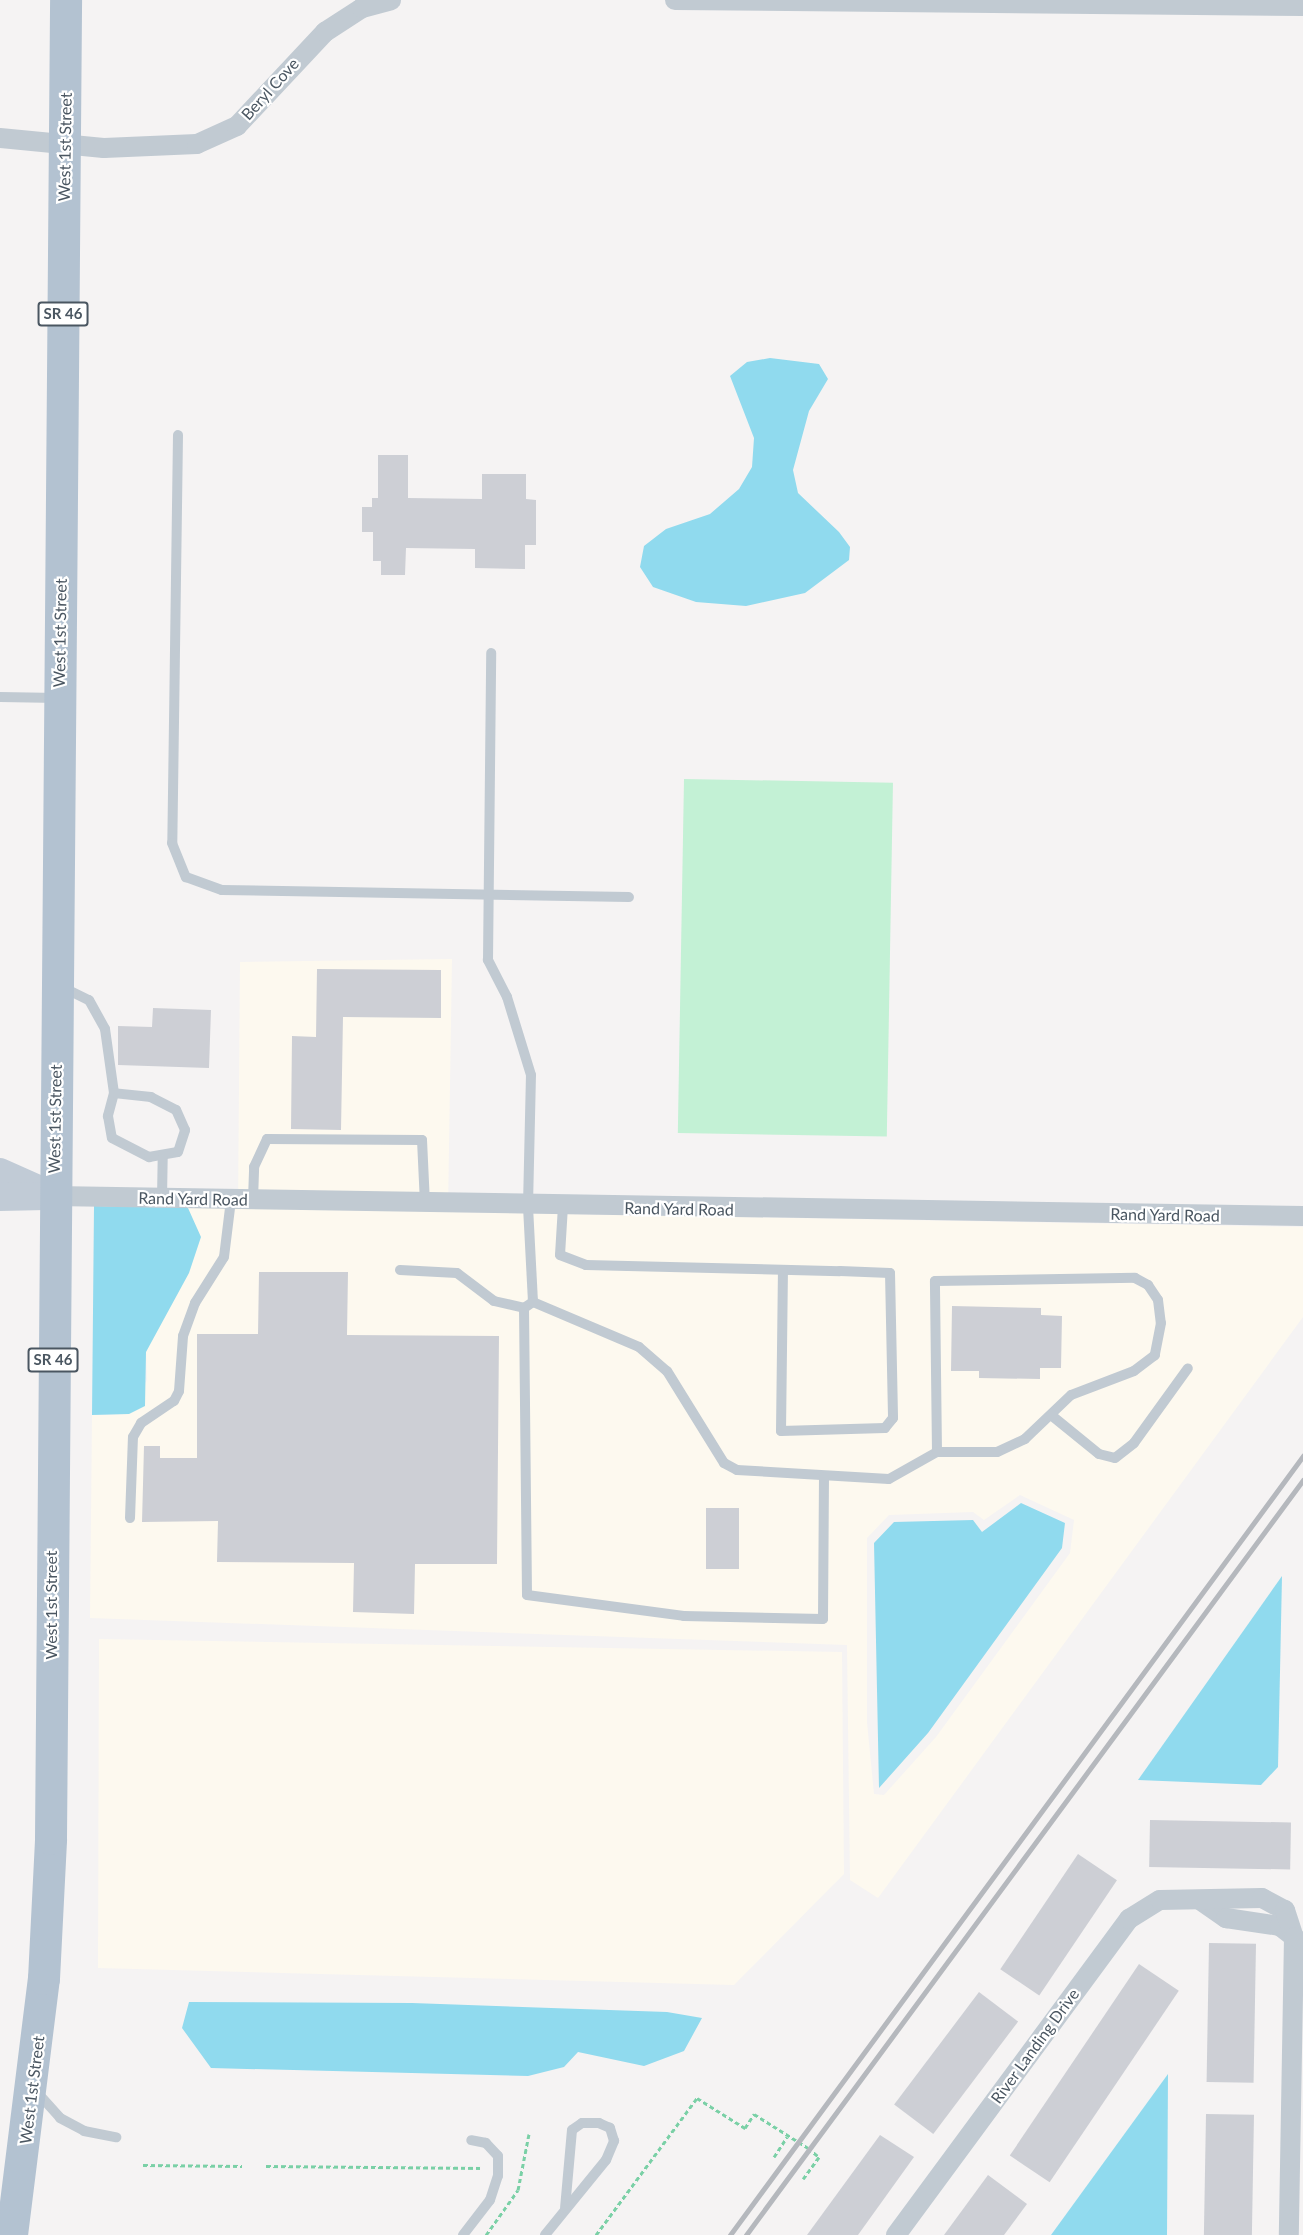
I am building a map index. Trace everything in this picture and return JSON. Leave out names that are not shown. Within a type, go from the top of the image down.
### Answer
[{"type":"main road","name":"West 1st Street","points":[[12,2235],[33,2088],[51,1839],[54,1196],[66,0]]},
{"type":"main road","points":[[0,1172],[54,1196]]},
{"type":"main road","points":[[0,1197],[54,1196]]},
{"type":"street","name":"Beryl Cove","points":[[0,138],[64,145],[171,149],[197,144],[237,126],[325,32],[362,8],[391,0]]},
{"type":"street","points":[[675,0],[1303,6]]},
{"type":"street","name":"Rand Yard Road","points":[[54,1196],[528,1206],[1303,1216]]},
{"type":"street","name":"River Landing Drive","points":[[896,2235],[1129,1919],[1160,1900],[1200,1900],[1274,1901],[1285,1910],[1294,1937],[1289,2235]]},
{"type":"lane","points":[[178,435],[172,843],[186,877],[222,890],[629,897]]},
{"type":"lane","points":[[490,653],[488,960],[507,997],[531,1074],[528,1206],[527,1595],[684,1616],[823,1619],[824,1477]]},
{"type":"lane","points":[[0,697],[59,698]]},
{"type":"lane","points":[[56,984],[83,995],[101,1017],[114,1093],[108,1116],[112,1138],[119,1146],[163,1159]]},
{"type":"lane","points":[[114,1093],[151,1097],[176,1110],[184,1130],[182,1146],[163,1159]]},
{"type":"lane","points":[[253,1200],[254,1167],[267,1139],[422,1140],[425,1204]]},
{"type":"lane","points":[[162,1198],[163,1159]]},
{"type":"lane","points":[[130,1518],[133,1437],[141,1423],[174,1401],[179,1391],[183,1336],[195,1303],[224,1257],[231,1200]]},
{"type":"lane","points":[[563,1206],[560,1255],[586,1265],[783,1270],[890,1273],[893,1418],[885,1428],[781,1431],[783,1270]]},
{"type":"lane","points":[[400,1270],[466,1275],[494,1301],[529,1305],[639,1347],[667,1371],[724,1463],[737,1470],[824,1477],[889,1479],[937,1452],[997,1452],[1025,1439],[1071,1395],[1134,1371],[1155,1355],[1161,1323],[1158,1300],[1148,1285],[1135,1278],[935,1281],[937,1452]]},
{"type":"lane","points":[[1051,1414],[1099,1454],[1114,1458],[1134,1443],[1188,1368]]},
{"type":"lane","points":[[33,2088],[60,2118],[84,2131],[116,2137]]},
{"type":"lane","points":[[545,2235],[606,2160],[614,2141],[610,2128],[599,2122],[582,2122],[572,2130],[566,2208]]},
{"type":"lane","points":[[463,2235],[490,2200],[498,2176],[498,2156],[486,2143],[471,2140]]},
{"type":"path","points":[[596,2235],[697,2098],[745,2128],[754,2114],[819,2157],[803,2179]]},
{"type":"path","points":[[486,2235],[518,2190],[519,2169],[529,2134]]},
{"type":"path","points":[[774,2157],[787,2137]]},
{"type":"path","points":[[143,2165],[242,2166]]},
{"type":"path","points":[[266,2166],[486,2169]]},
{"type":"path","points":[[511,2169],[519,2169]]},
{"type":"shaded area","points":[[452,959],[448,1212],[1303,1227],[1303,1317],[878,1898],[850,1880],[847,1645],[90,1618],[92,1415],[129,1414],[147,1380],[146,1352],[161,1320],[188,1208],[238,1208],[240,962]],"holes":[[[1020,1495],[1074,1520],[1070,1553],[936,1737],[884,1795],[874,1794],[867,1722],[867,1538],[889,1515],[973,1512],[984,1520]]]},
{"type":"shaded area","points":[[99,1639],[842,1652],[844,1874],[734,1985],[98,1968]]},
{"type":"green space","points":[[684,779],[893,783],[887,1137],[678,1133]]},
{"type":"water","points":[[770,358],[819,364],[828,379],[809,411],[793,470],[798,493],[839,532],[850,547],[849,560],[805,593],[746,606],[696,602],[653,587],[640,567],[644,546],[666,529],[710,514],[739,489],[752,467],[754,438],[730,376],[747,362]]},
{"type":"water","points":[[94,1206],[188,1208],[201,1237],[189,1273],[146,1352],[145,1406],[129,1414],[92,1415]]},
{"type":"water","points":[[1021,1503],[1065,1523],[1062,1548],[928,1733],[879,1788],[874,1543],[894,1522],[973,1520],[982,1532]]},
{"type":"water","points":[[1282,1576],[1278,1767],[1261,1785],[1138,1780]]},
{"type":"water","points":[[189,2002],[412,2003],[667,2012],[702,2018],[684,2051],[644,2066],[578,2052],[564,2067],[528,2076],[211,2068],[182,2028]]},
{"type":"water","points":[[1168,2074],[1167,2235],[1051,2235]]},
{"type":"building","points":[[378,455],[408,455],[408,498],[482,499],[482,474],[526,474],[526,499],[536,500],[536,545],[525,545],[525,569],[475,568],[475,549],[406,548],[405,575],[381,575],[381,561],[373,561],[373,532],[362,532],[362,507],[372,507],[372,498],[378,498]]},
{"type":"building","points":[[317,969],[441,970],[441,1018],[343,1017],[341,1130],[291,1129],[292,1036],[316,1037]]},
{"type":"building","points":[[153,1008],[211,1010],[209,1068],[118,1065],[118,1026],[152,1027]]},
{"type":"building","points":[[259,1272],[348,1272],[347,1335],[499,1336],[497,1564],[415,1564],[414,1614],[353,1612],[354,1563],[217,1562],[218,1521],[142,1522],[144,1446],[160,1446],[160,1458],[197,1458],[197,1334],[258,1334]]},
{"type":"building","points":[[952,1306],[1041,1308],[1041,1315],[1062,1316],[1061,1368],[1040,1368],[1040,1379],[979,1378],[979,1371],[951,1371]]},
{"type":"building","points":[[706,1508],[739,1508],[739,1569],[706,1569]]},
{"type":"building","points":[[1150,1820],[1291,1822],[1290,1869],[1149,1867]]},
{"type":"building","points":[[1078,1854],[1117,1880],[1039,1996],[1000,1969]]},
{"type":"building","points":[[1209,1943],[1256,1944],[1254,2083],[1207,2082]]},
{"type":"building","points":[[1139,1964],[1179,1991],[1050,2182],[1010,2156]]},
{"type":"building","points":[[979,1992],[1018,2021],[933,2134],[894,2105]]},
{"type":"building","points":[[1206,2114],[1254,2115],[1252,2235],[1204,2235]]},
{"type":"building","points":[[880,2135],[914,2157],[858,2235],[807,2235]]},
{"type":"building","points":[[988,2175],[1027,2204],[1004,2235],[944,2235]]},
{"type":"railway","points":[[730,2235],[1303,1456]]},
{"type":"railway","points":[[746,2235],[1303,1480]]}]
